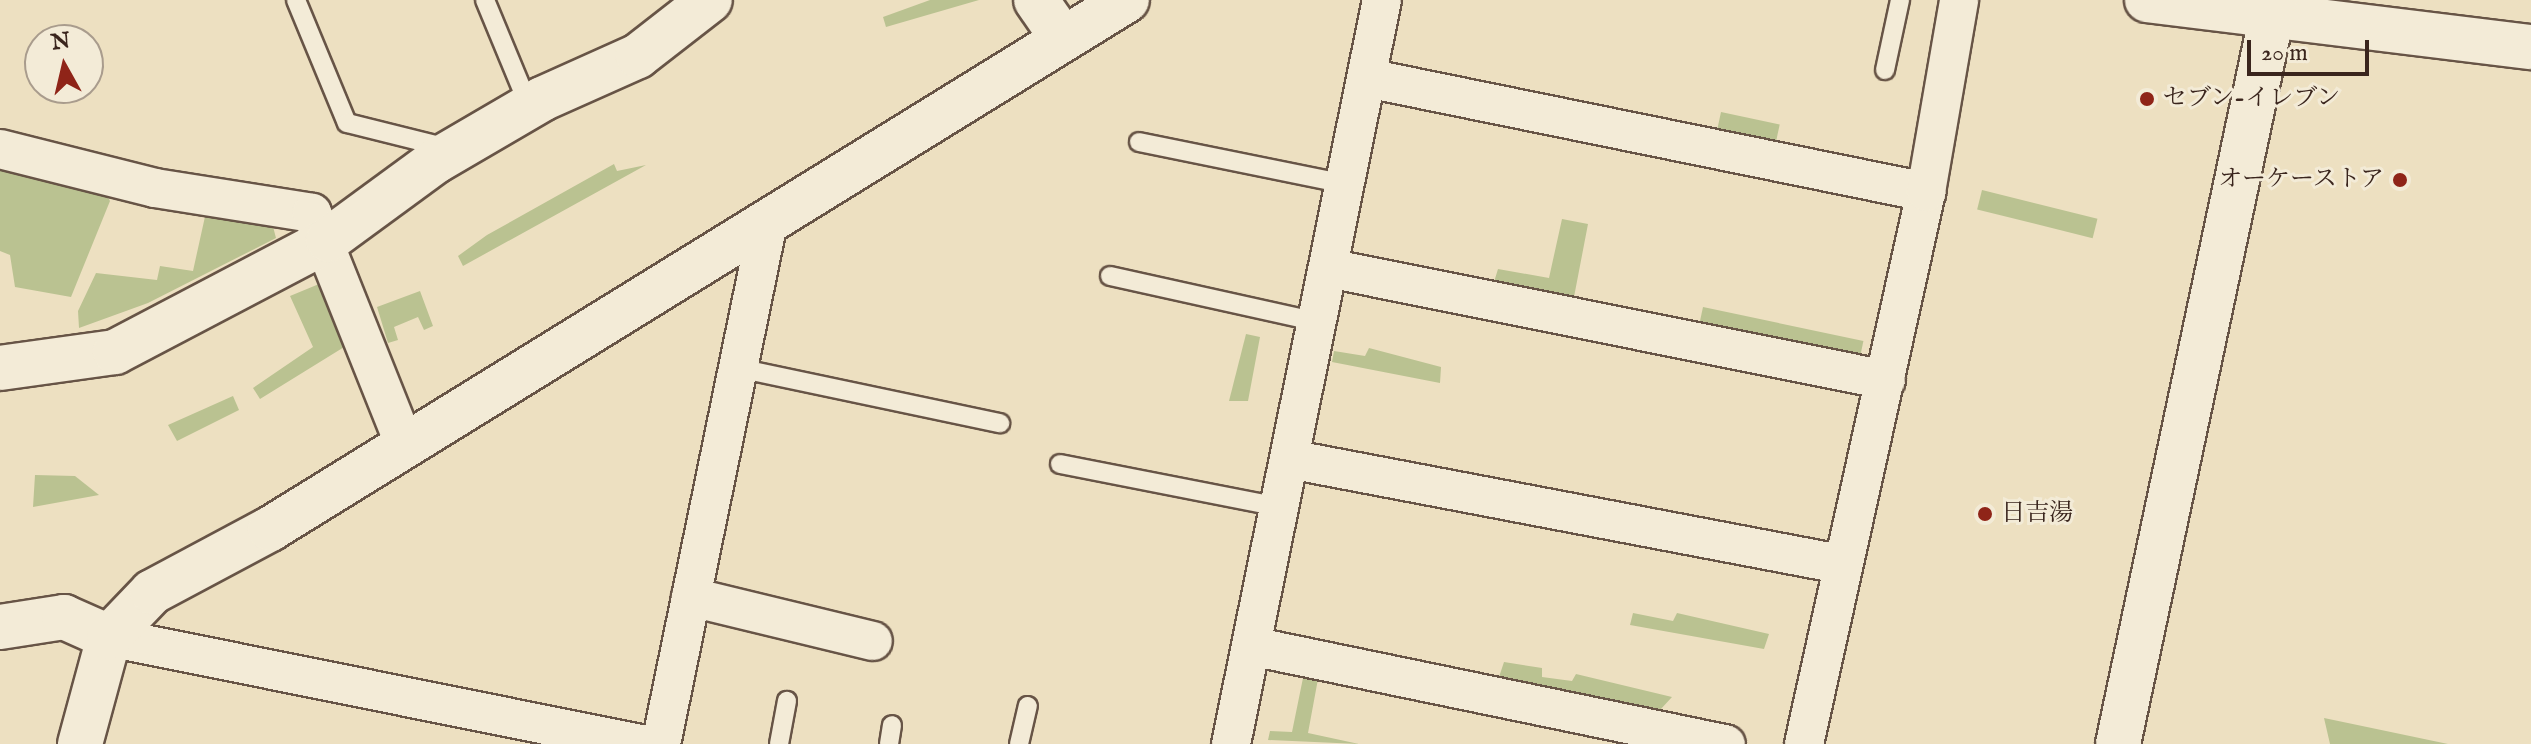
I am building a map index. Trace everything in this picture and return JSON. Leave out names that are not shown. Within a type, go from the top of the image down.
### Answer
[{"type":"street","points":[[0,368],[115,352],[328,240],[455,149],[529,106],[638,56],[710,0]]},
{"type":"street","points":[[1036,0],[1063,39]]},
{"type":"street","points":[[80,744],[109,637],[152,592],[405,446],[1127,0]]},
{"type":"street","points":[[1231,744],[1382,0]]},
{"type":"street","points":[[1804,744],[1840,564],[1886,380],[1926,192],[1959,0]]},
{"type":"street","points":[[2147,0],[2273,8],[2531,47]]},
{"type":"street","points":[[2118,744],[2273,8]]},
{"type":"street","points":[[1367,78],[1926,192]]},
{"type":"street","points":[[0,149],[155,188],[312,213],[328,240],[405,446]]},
{"type":"street","points":[[661,744],[768,222]]},
{"type":"street","points":[[1328,268],[1886,380]]},
{"type":"street","points":[[1289,459],[1840,564]]},
{"type":"street","points":[[691,597],[873,641]]},
{"type":"street","points":[[0,627],[64,617],[109,637],[640,744]]},
{"type":"street","points":[[1251,646],[1726,744]]},
{"type":"lane","points":[[296,0],[347,123],[455,149]]},
{"type":"lane","points":[[485,0],[529,106]]},
{"type":"lane","points":[[1885,70],[1900,0]]},
{"type":"lane","points":[[1139,142],[1345,184]]},
{"type":"lane","points":[[1110,276],[1317,322]]},
{"type":"lane","points":[[738,368],[1000,423]]},
{"type":"lane","points":[[1060,464],[1279,507]]},
{"type":"lane","points":[[779,744],[787,701]]},
{"type":"lane","points":[[1019,744],[1028,706]]},
{"type":"lane","points":[[889,744],[892,725]]},
{"type":"green space","points":[[930,0],[979,0],[886,27],[883,17]]},
{"type":"green space","points":[[1721,112],[1780,124],[1776,142],[1717,130]]},
{"type":"green space","points":[[0,159],[100,183],[110,201],[71,297],[15,287],[10,255],[0,251]]},
{"type":"green space","points":[[614,164],[617,171],[646,165],[463,266],[458,256],[487,235]]},
{"type":"green space","points":[[1982,190],[2097,219],[2093,238],[1977,209]]},
{"type":"green space","points":[[206,212],[271,219],[276,238],[148,303],[79,328],[78,311],[96,273],[157,280],[160,266],[193,271]]},
{"type":"green space","points":[[1562,219],[1588,224],[1574,297],[1494,282],[1498,269],[1549,278]]},
{"type":"green space","points":[[319,284],[329,292],[349,344],[260,399],[253,388],[313,347],[290,296]]},
{"type":"green space","points":[[420,291],[433,326],[424,330],[418,317],[394,327],[398,340],[388,343],[377,307]]},
{"type":"green space","points":[[1703,307],[1863,341],[1860,359],[1699,325]]},
{"type":"green space","points":[[1246,334],[1260,337],[1248,401],[1229,401]]},
{"type":"green space","points":[[1369,348],[1441,367],[1440,383],[1332,362],[1334,351],[1365,356]]},
{"type":"green space","points":[[233,396],[239,410],[177,441],[168,425]]},
{"type":"green space","points":[[35,475],[75,476],[99,495],[33,507]]},
{"type":"green space","points":[[1633,613],[1673,621],[1677,613],[1769,634],[1764,649],[1630,625]]},
{"type":"green space","points":[[1504,662],[1542,668],[1542,677],[1572,681],[1576,674],[1672,697],[1660,710],[1499,677]]},
{"type":"green space","points":[[1303,678],[1318,679],[1308,733],[1359,744],[1268,740],[1270,731],[1292,732]]},
{"type":"green space","points":[[2324,718],[2448,744],[2330,744]]},
{"type":"place","name":"セブン-イレブン","points":[[2147,99]]},
{"type":"place","name":"オーケーストア","points":[[2400,180]]},
{"type":"place","name":"日吉湯","points":[[1985,514]]}]
